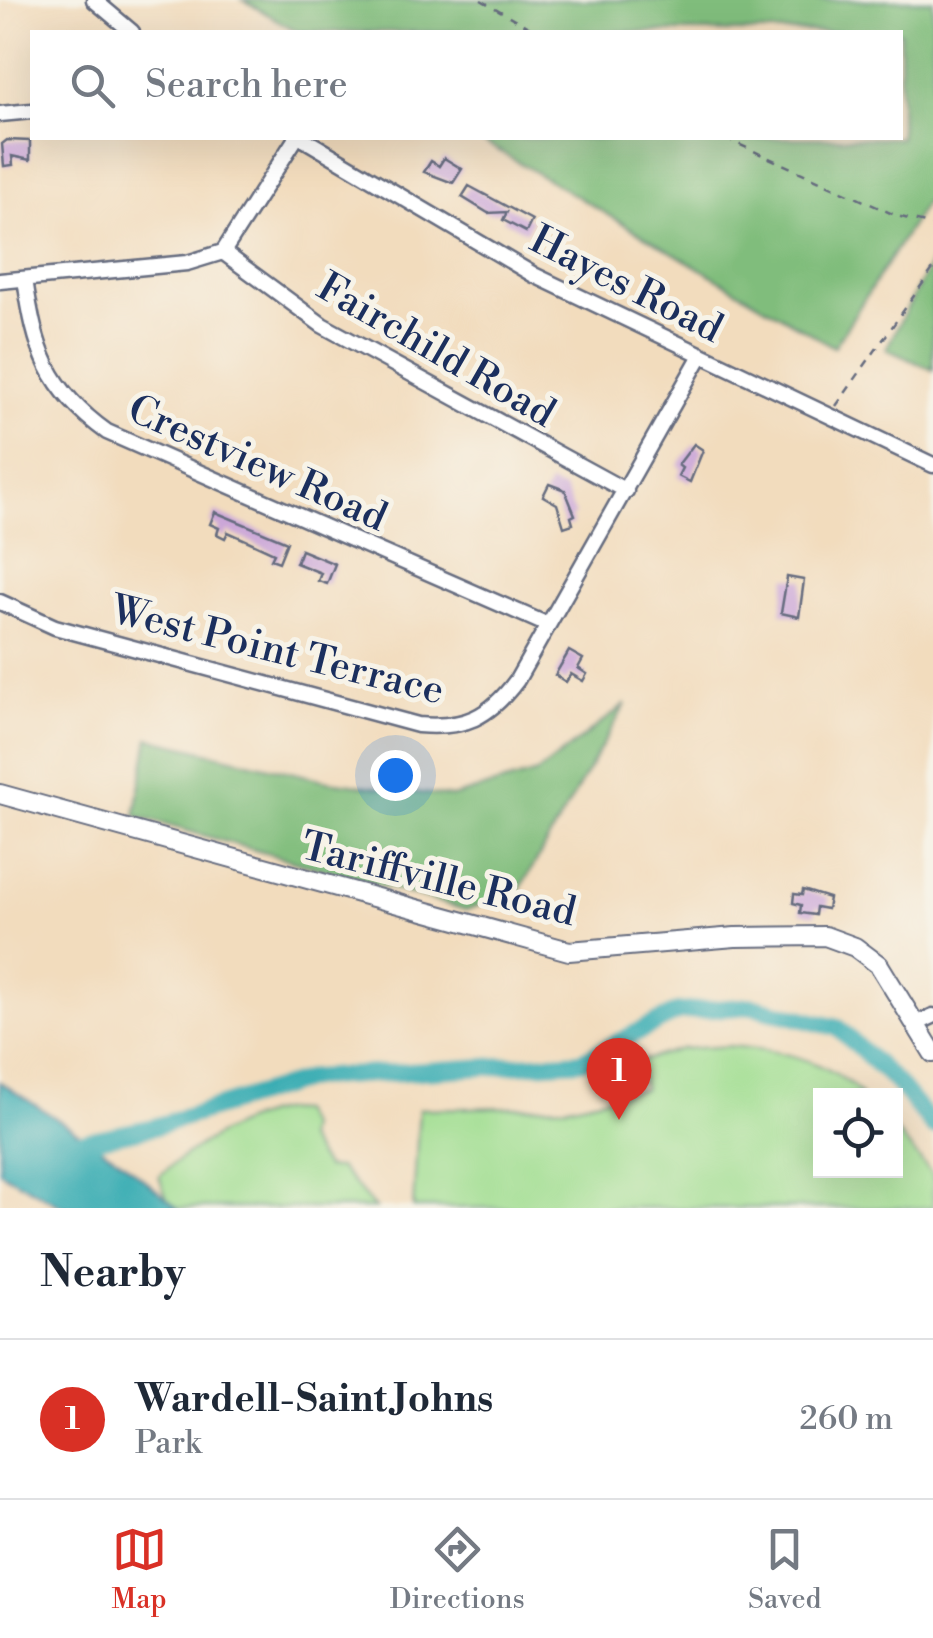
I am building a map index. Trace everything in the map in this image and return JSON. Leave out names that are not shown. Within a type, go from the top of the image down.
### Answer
[{"type":"main road","name":"Tariffville Road","points":[[0,794],[569,951],[634,949],[735,937],[826,936],[855,947],[878,965],[925,1020],[933,1052]]},
{"type":"street","points":[[94,0],[130,30]]},
{"type":"street","points":[[0,114],[30,111]]},
{"type":"street","points":[[0,281],[188,263],[222,252],[298,140]]},
{"type":"street","name":"Hayes Road","points":[[302,140],[519,267],[700,357],[933,465]]},
{"type":"street","name":"Fairchild Road","points":[[222,252],[322,326],[626,491]]},
{"type":"street","name":"Crestview Road","points":[[25,279],[31,321],[50,374],[66,398],[107,432],[548,626]]},
{"type":"street","name":"West Point Terrace","points":[[0,602],[54,627],[393,719],[439,727],[458,726],[492,711],[517,680],[700,357]]},
{"type":"path","points":[[481,0],[534,30]]},
{"type":"path","points":[[728,140],[897,216],[933,226]]},
{"type":"path","points":[[829,416],[933,269]]},
{"type":"green space","points":[[243,0],[933,0],[933,191],[834,347],[480,140],[903,140],[903,30],[295,30]]},
{"type":"green space","points":[[933,258],[933,370],[886,349]]},
{"type":"green space","points":[[626,704],[519,891],[466,910],[135,816],[149,738],[328,781],[452,797],[537,773]]},
{"type":"green space","points":[[731,1046],[767,1050],[801,1058],[834,1073],[854,1088],[813,1088],[813,1178],[903,1178],[903,1139],[933,1175],[933,1208],[413,1208],[419,1109],[568,1106],[644,1089],[638,1062],[680,1049]]},
{"type":"green space","points":[[284,1110],[299,1111],[308,1127],[306,1139],[326,1168],[340,1168],[375,1208],[178,1208],[168,1202],[159,1176],[172,1165],[234,1126]]},
{"type":"water","points":[[0,1082],[122,1161],[178,1208],[65,1208],[0,1172]]},
{"type":"building","points":[[7,140],[30,141],[30,160],[12,156],[13,165],[4,166],[2,144]]},
{"type":"building","points":[[444,158],[462,169],[453,183],[424,172],[431,161],[439,166]]},
{"type":"building","points":[[469,186],[532,220],[526,232],[503,220],[507,212],[488,213],[462,197]]},
{"type":"building","points":[[694,444],[703,450],[690,482],[678,476],[682,468],[678,465]]},
{"type":"building","points":[[549,484],[565,490],[575,515],[571,517],[573,524],[564,527],[557,504],[543,496]]},
{"type":"building","points":[[215,512],[287,542],[279,562],[271,559],[274,553],[248,541],[228,532],[225,538],[217,534],[219,528],[210,524]]},
{"type":"building","points":[[301,550],[335,564],[327,584],[318,581],[321,573],[296,563]]},
{"type":"building","points":[[787,577],[804,580],[799,617],[781,613]]},
{"type":"building","points":[[569,651],[583,659],[578,668],[587,674],[583,681],[571,674],[566,682],[555,675]]},
{"type":"building","points":[[803,890],[829,898],[827,909],[816,907],[815,915],[800,913],[801,905],[793,903],[794,894],[802,895]]},
{"type":"waterway","points":[[71,1144],[154,1127],[311,1078],[581,1061],[677,1012],[752,1006],[838,1028],[899,1085],[933,1126]]},
{"type":"place","name":"Wardell-Saint Johns","points":[[619,1120]]}]
